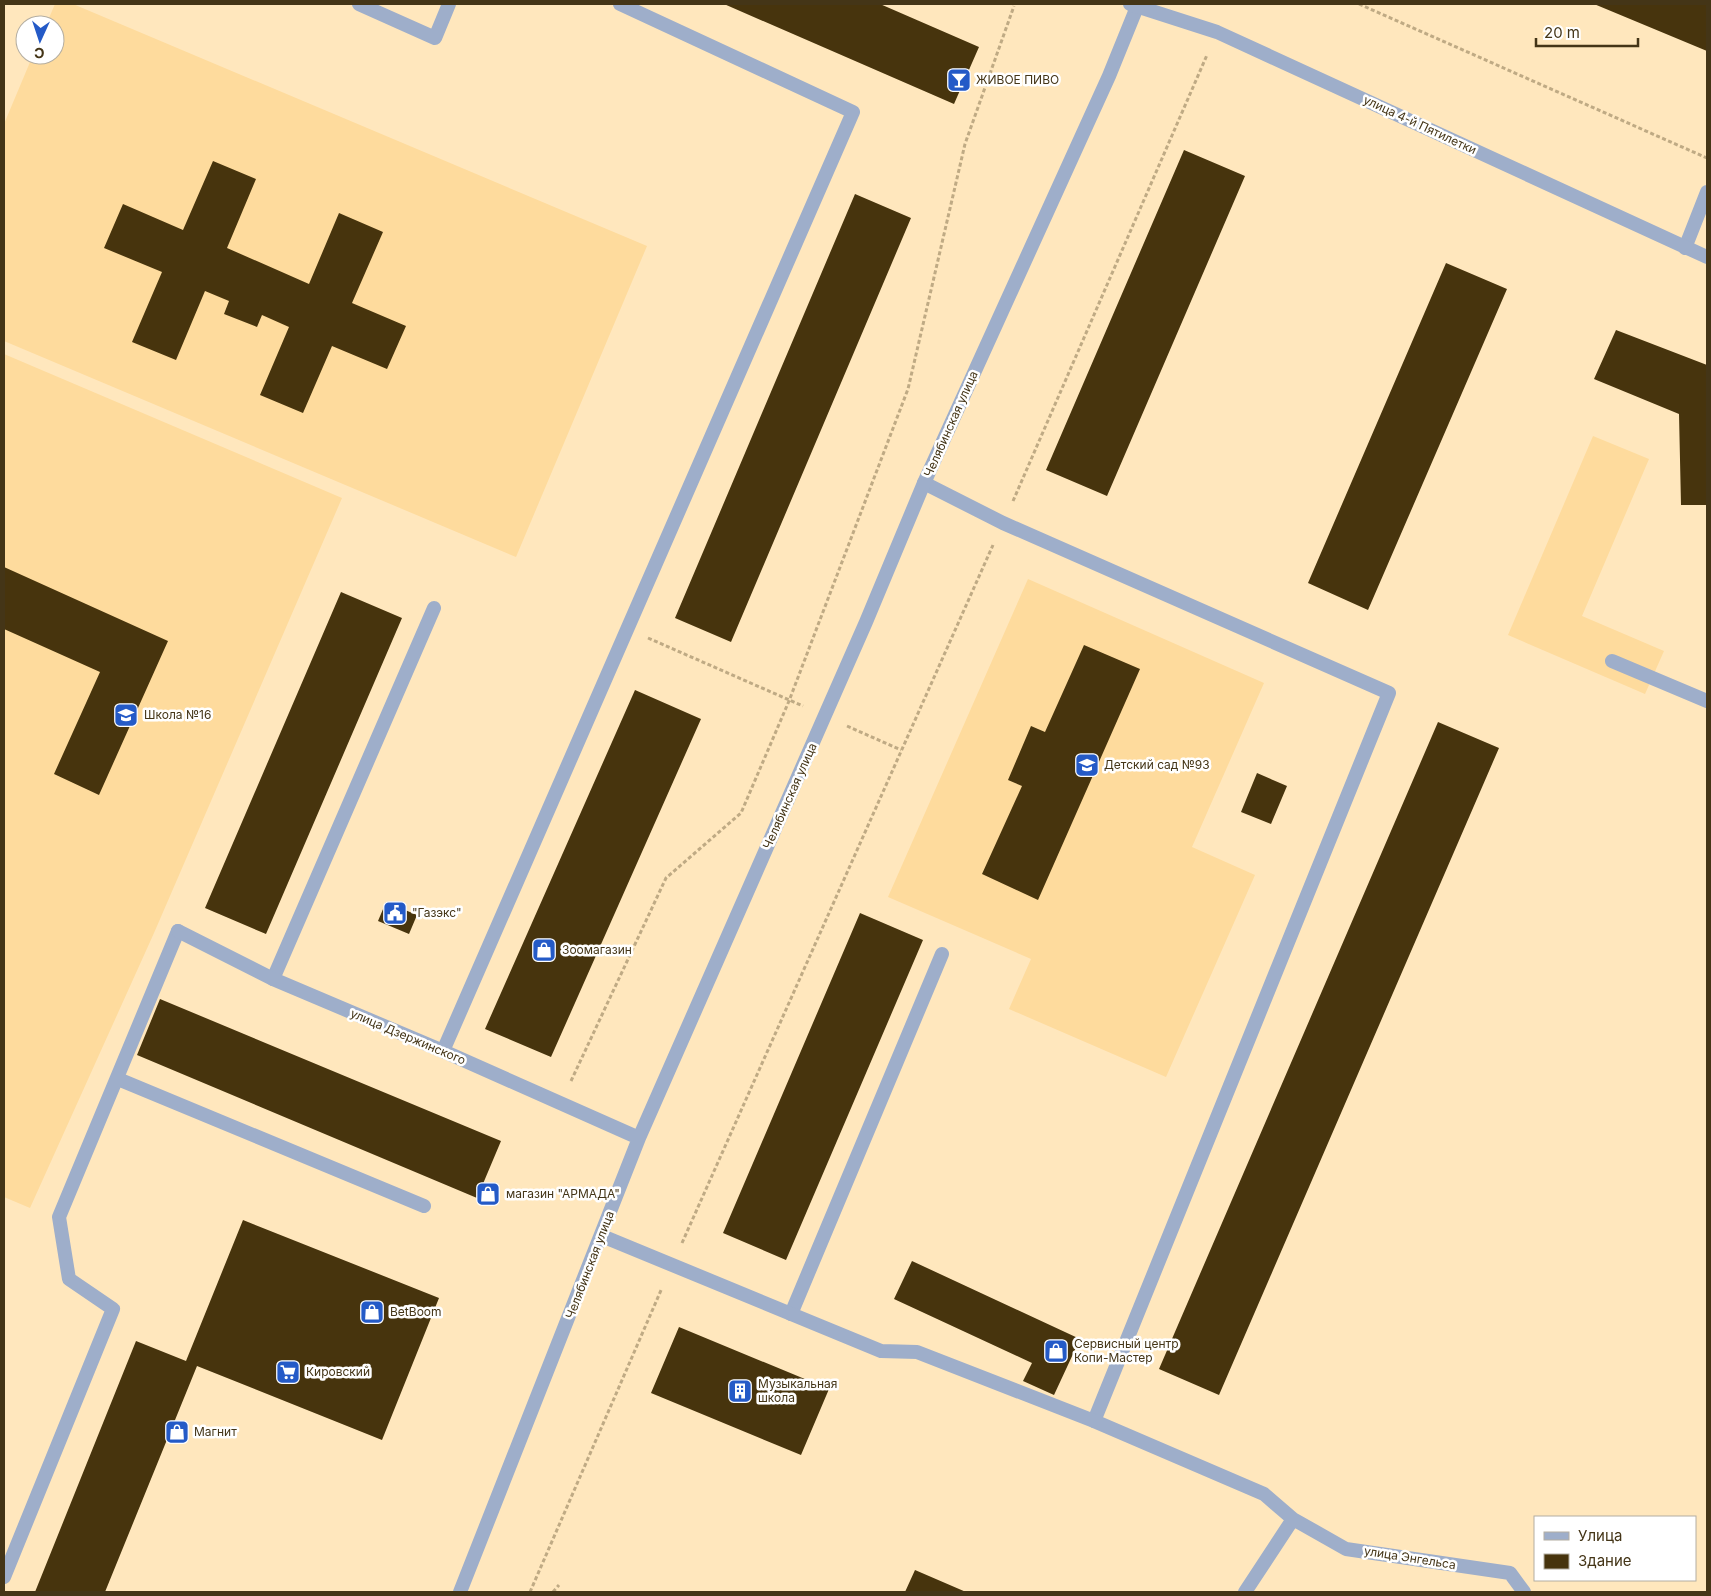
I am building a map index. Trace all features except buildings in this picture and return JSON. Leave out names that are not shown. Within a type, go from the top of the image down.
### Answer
[{"type":"street","points":[[359,4],[435,38],[449,4]]},
{"type":"street","points":[[443,1052],[853,112],[620,4]]},
{"type":"street","name":"улица 4-й Пятилетки","points":[[1133,5],[1217,32],[1707,257]]},
{"type":"street","name":"Челябинская улица","points":[[460,1592],[602,1236],[639,1138],[866,622],[924,483],[1109,76],[1133,5]]},
{"type":"street","points":[[1685,248],[1707,192]]},
{"type":"street","points":[[924,483],[1003,523],[1389,693],[1094,1421]]},
{"type":"street","points":[[273,980],[434,608]]},
{"type":"street","points":[[1612,661],[1707,701]]},
{"type":"street","name":"улица Дзержинского","points":[[118,1079],[178,931],[273,980],[639,1138]]},
{"type":"street","points":[[791,1314],[942,954]]},
{"type":"street","points":[[4,1577],[112,1310],[69,1279],[59,1217],[118,1079],[424,1206]]},
{"type":"street","name":"улица Энгельса","points":[[602,1236],[881,1351],[917,1352],[1094,1421],[1264,1494],[1293,1519],[1346,1549],[1510,1573],[1524,1592]]},
{"type":"street","points":[[1245,1592],[1293,1519]]},
{"type":"path","points":[[1359,4],[1707,158]]},
{"type":"path","points":[[560,1103],[666,878],[741,813],[789,700],[908,389],[965,144],[1014,6]]},
{"type":"path","points":[[530,1592],[672,1265],[1003,523],[1217,32]]},
{"type":"path","points":[[627,628],[902,750]]},
{"type":"path","points":[[554,1592],[559,1585]]},
{"type":"shaded area","points":[[55,4],[73,4],[647,246],[516,557],[4,341],[4,124],[29,65],[65,65],[65,15],[50,15]]},
{"type":"shaded area","name":"Школа №16","points":[[4,354],[342,498],[154,933],[30,1208],[4,1197]]},
{"type":"shaded area","points":[[1593,436],[1649,459],[1582,616],[1664,651],[1645,694],[1508,635]]},
{"type":"shaded area","name":"Детский сад №93","points":[[1028,579],[1264,683],[1192,847],[1255,875],[1166,1077],[1009,1009],[1031,959],[888,897]]},
{"type":"place","name":"ЖИВОЕ ПИВО","points":[[959,80]]},
{"type":"place","name":"Школа №16","points":[[126,715]]},
{"type":"place","name":"Детский сад №93","points":[[1087,765]]},
{"type":"place","name":"\"Газэкс\"","points":[[395,913]]},
{"type":"place","name":"Зоомагазин","points":[[544,950]]},
{"type":"place","name":"магазин \"АРМАДА\"","points":[[488,1194]]},
{"type":"place","name":"BetBoom","points":[[372,1312]]},
{"type":"place","name":"Сервисный центр Копи-Мастер","points":[[1056,1351]]},
{"type":"place","name":"Кировский","points":[[288,1372]]},
{"type":"place","name":"Музыкальная школа","points":[[740,1391]]},
{"type":"place","name":"Магнит","points":[[177,1432]]}]
